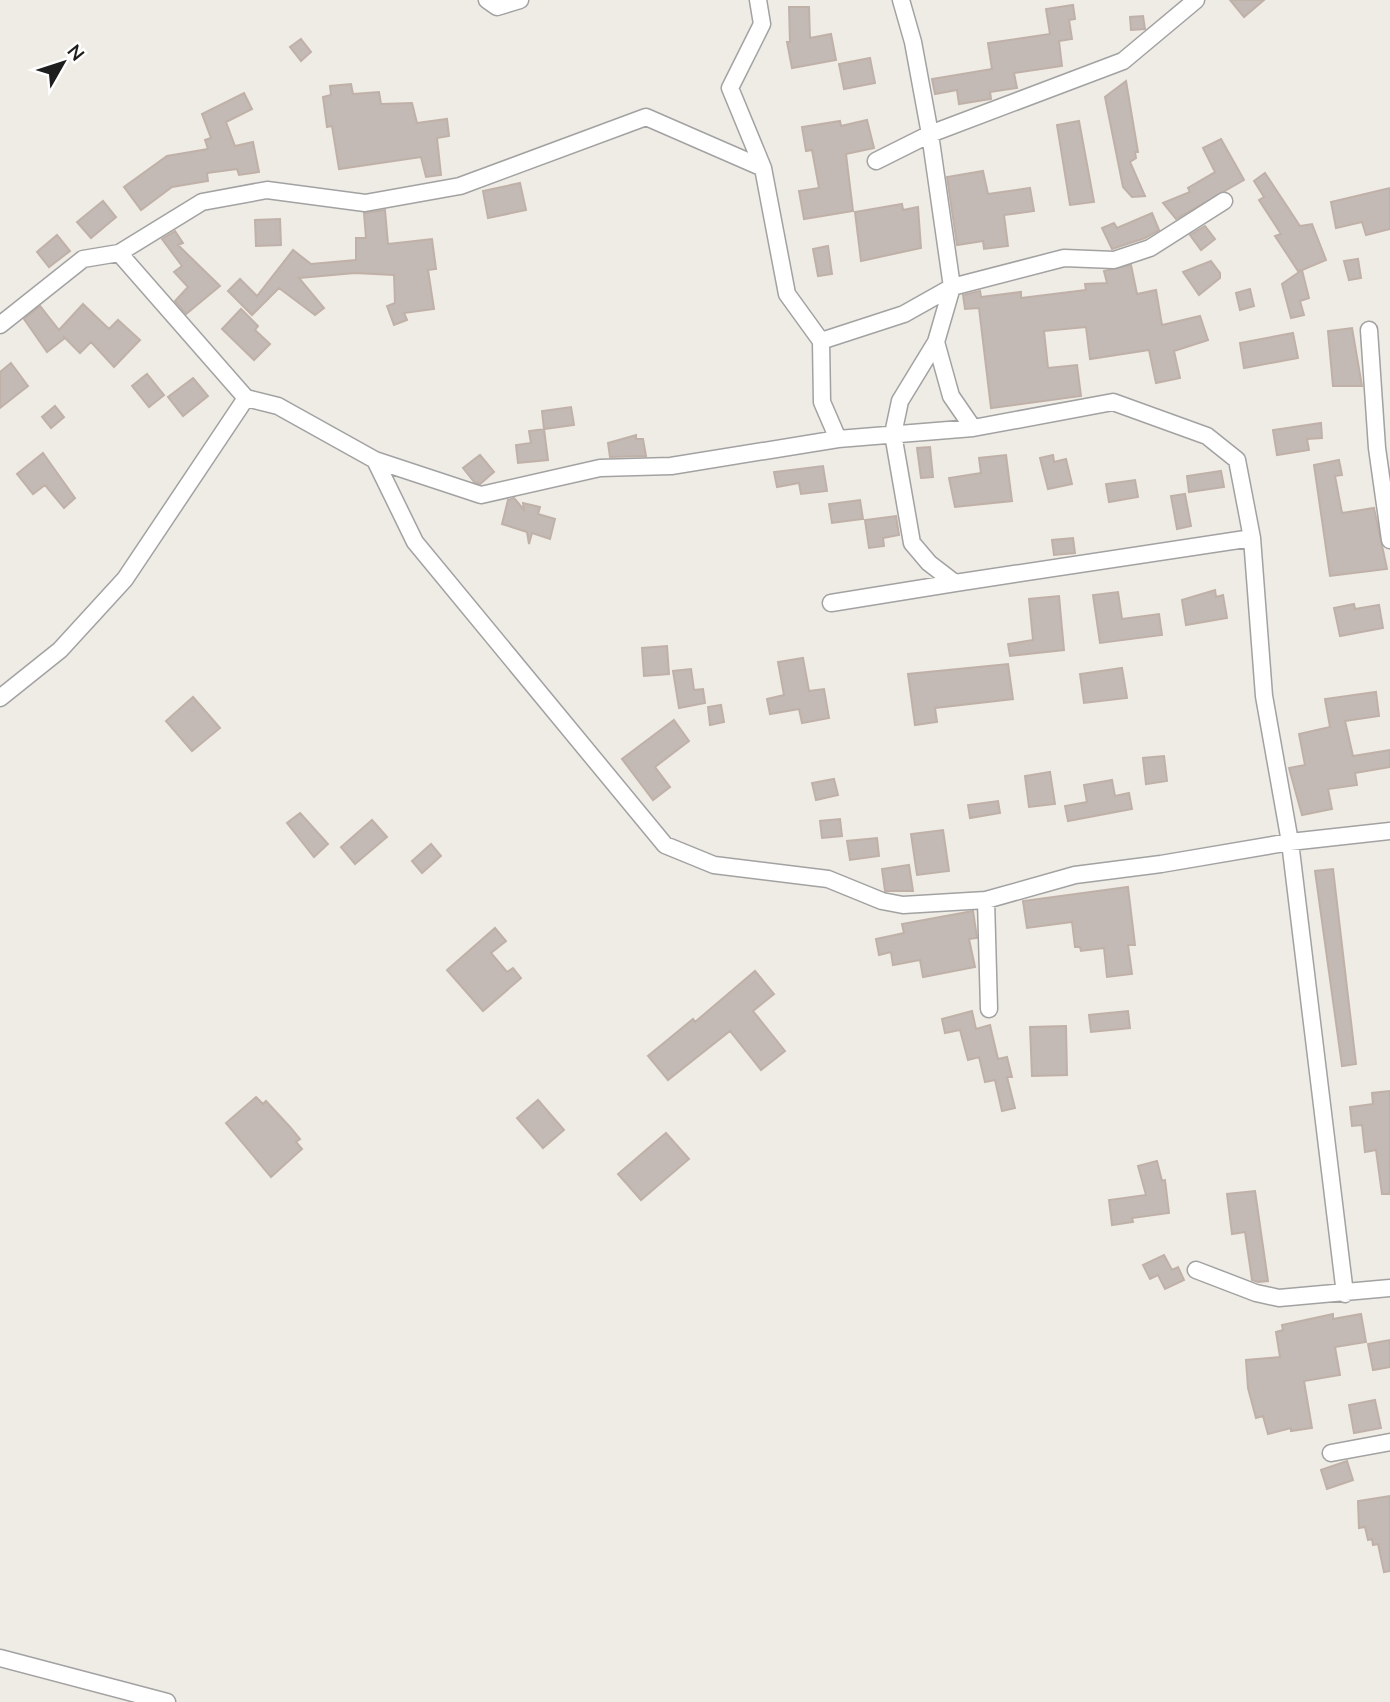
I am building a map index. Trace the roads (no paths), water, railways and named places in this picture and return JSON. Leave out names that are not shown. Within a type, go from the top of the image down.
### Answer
[{"type":"street","points":[[487,0],[498,7],[520,0]]},
{"type":"street","points":[[758,0],[762,24],[730,88],[763,167],[787,293],[821,341],[822,402],[838,439]]},
{"type":"street","points":[[901,0],[913,42],[930,134],[952,287],[936,342],[900,401],[893,434],[912,543],[929,563],[956,583]]},
{"type":"street","points":[[876,161],[930,134],[1123,61],[1196,0]]},
{"type":"street","points":[[0,325],[83,259],[119,253],[202,202],[267,190],[365,202],[460,186],[646,117],[763,167]]},
{"type":"street","points":[[821,341],[904,314],[952,287],[1064,258],[1114,260],[1150,248],[1224,201]]},
{"type":"street","points":[[119,253],[246,398],[278,406],[375,460],[481,495],[600,468],[671,466],[838,439],[972,428],[1114,402],[1207,436],[1237,460],[1252,538],[1264,696],[1290,842],[1345,1294]]},
{"type":"street","points":[[1369,330],[1377,448],[1390,540]]},
{"type":"street","points":[[936,342],[951,396],[972,428]]},
{"type":"street","points":[[0,698],[60,650],[124,579],[246,398]]},
{"type":"street","points":[[375,460],[415,542],[665,845],[715,865],[828,879],[882,901],[903,905],[986,900],[1075,875],[1161,864],[1290,842],[1390,831]]},
{"type":"street","points":[[831,603],[1252,538]]},
{"type":"street","points":[[986,900],[989,1009]]},
{"type":"street","points":[[1196,1270],[1256,1293],[1279,1298],[1390,1288]]},
{"type":"street","points":[[1331,1453],[1390,1442]]},
{"type":"street","points":[[0,1658],[167,1702]]}]
